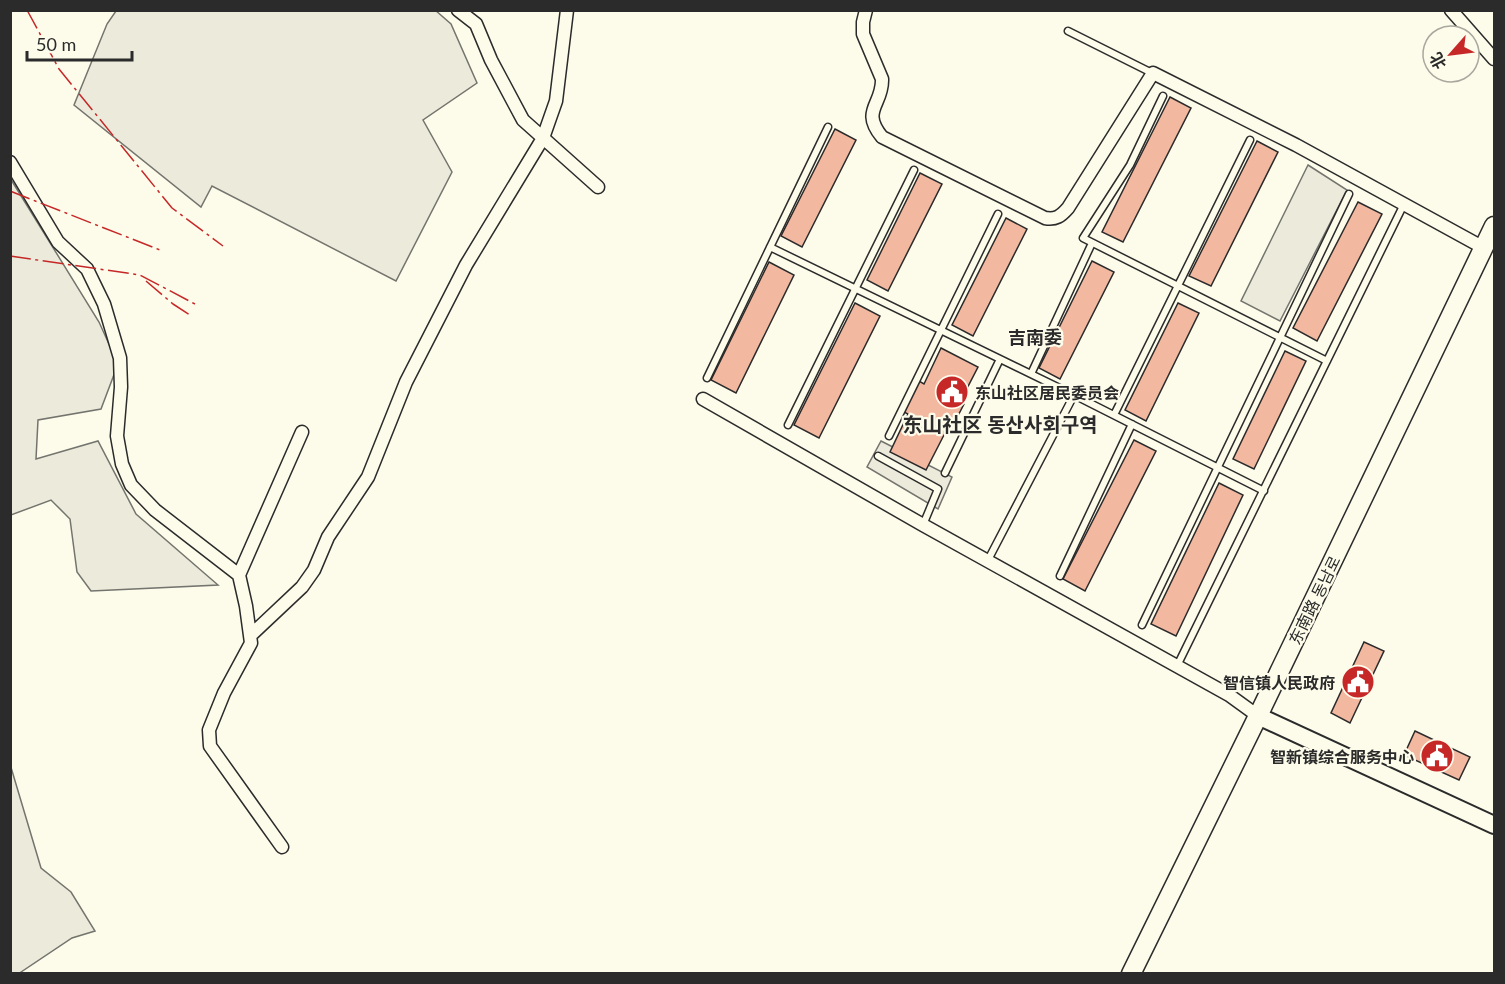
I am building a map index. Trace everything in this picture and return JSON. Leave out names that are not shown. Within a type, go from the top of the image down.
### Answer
[{"type":"main road","name":"东南路 동남로","points":[[1131,974],[1494,226]]},
{"type":"street","points":[[458,10],[476,24],[491,60],[523,120],[598,187]]},
{"type":"street","points":[[251,635],[302,587],[314,570],[328,537],[368,477],[406,382],[466,265],[543,138],[556,101],[567,10]]},
{"type":"street","points":[[866,10],[863,34],[882,79],[882,87],[873,110],[872,118],[875,129],[882,137],[1045,218],[1053,219],[1062,215],[1068,208],[1153,73],[1296,145],[1484,248]]},
{"type":"street","points":[[1451,10],[1494,59]]},
{"type":"street","points":[[10,162],[58,242],[87,270],[104,304],[120,358],[121,387],[117,436],[122,464],[131,485],[155,510],[239,575]]},
{"type":"street","points":[[703,399],[923,525],[1229,695],[1258,716],[1494,825]]},
{"type":"street","points":[[282,847],[210,746],[209,730],[224,693],[251,643],[239,575],[302,432]]},
{"type":"lane","points":[[1068,31],[1153,73]]},
{"type":"lane","points":[[1163,96],[1130,165],[1083,238],[1328,361]]},
{"type":"lane","points":[[707,378],[828,127]]},
{"type":"lane","points":[[1114,415],[1250,140]]},
{"type":"lane","points":[[788,425],[914,170]]},
{"type":"lane","points":[[1142,625],[1349,194]]},
{"type":"lane","points":[[1177,667],[1404,204]]},
{"type":"lane","points":[[889,436],[998,214]]},
{"type":"lane","points":[[1031,374],[1092,243]]},
{"type":"lane","points":[[770,247],[1074,395],[1264,491]]},
{"type":"lane","points":[[945,473],[1000,359]]},
{"type":"lane","points":[[988,560],[1074,395]]},
{"type":"lane","points":[[1060,576],[1132,424]]},
{"type":"lane","points":[[878,456],[938,489],[923,525]]},
{"type":"shaded area","points":[[435,10],[451,24],[477,83],[423,120],[452,172],[396,281],[212,186],[201,207],[74,105],[107,24],[116,11]]},
{"type":"shaded area","points":[[1308,165],[1347,190],[1280,321],[1241,301]]},
{"type":"shaded area","points":[[10,178],[99,322],[118,364],[101,409],[38,420],[36,459],[98,441],[136,514],[218,585],[91,591],[77,572],[70,519],[51,500],[11,515]]},
{"type":"shaded area","points":[[881,441],[952,477],[938,509],[867,467]]},
{"type":"shaded area","points":[[10,764],[41,868],[71,892],[95,931],[72,938],[18,974],[10,973]]},
{"type":"building","points":[[1170,97],[1191,108],[1123,242],[1102,232]]},
{"type":"building","points":[[835,129],[856,140],[802,247],[781,236]]},
{"type":"building","points":[[1257,141],[1278,152],[1211,286],[1189,276]]},
{"type":"building","points":[[920,173],[942,184],[888,291],[867,280]]},
{"type":"building","points":[[1358,202],[1382,214],[1317,341],[1293,328]]},
{"type":"building","points":[[1006,218],[1027,229],[973,336],[952,325]]},
{"type":"building","points":[[1092,261],[1114,272],[1060,379],[1039,368]]},
{"type":"building","points":[[769,262],[794,275],[736,393],[711,380]]},
{"type":"building","points":[[855,303],[880,316],[819,438],[794,425]]},
{"type":"building","points":[[1178,303],[1199,313],[1146,421],[1125,410]]},
{"type":"building","points":[[941,348],[978,367],[960,402],[964,404],[948,435],[945,433],[926,470],[890,452],[908,414],[904,412],[919,381],[924,384]]},
{"type":"building","points":[[1285,351],[1306,361],[1254,469],[1233,459]]},
{"type":"building","points":[[1134,440],[1156,451],[1085,591],[1063,579]]},
{"type":"building","points":[[1219,483],[1243,495],[1176,636],[1151,624]]},
{"type":"building","name":"智信镇人民政府","points":[[1364,642],[1384,651],[1350,723],[1331,713]]},
{"type":"building","name":"智新镇综合服务中心","points":[[1415,731],[1470,757],[1459,780],[1404,755]]},
{"type":"power","points":[[27,10],[59,69],[172,208],[223,246]]},
{"type":"power","points":[[10,191],[160,250]]},
{"type":"power","points":[[10,256],[140,275],[195,304]]},
{"type":"power","points":[[146,281],[190,315]]},
{"type":"place","name":"东山社区居民委员会","points":[[952,392]]},
{"type":"place","name":"智信镇人民政府","points":[[1358,682]]},
{"type":"place","name":"智新镇综合服务中心","points":[[1437,756]]},
{"type":"district","name":"吉南委","points":[[1035,337]]},
{"type":"district","name":"东山社区 동산사회구역","points":[[1000,424]]}]
